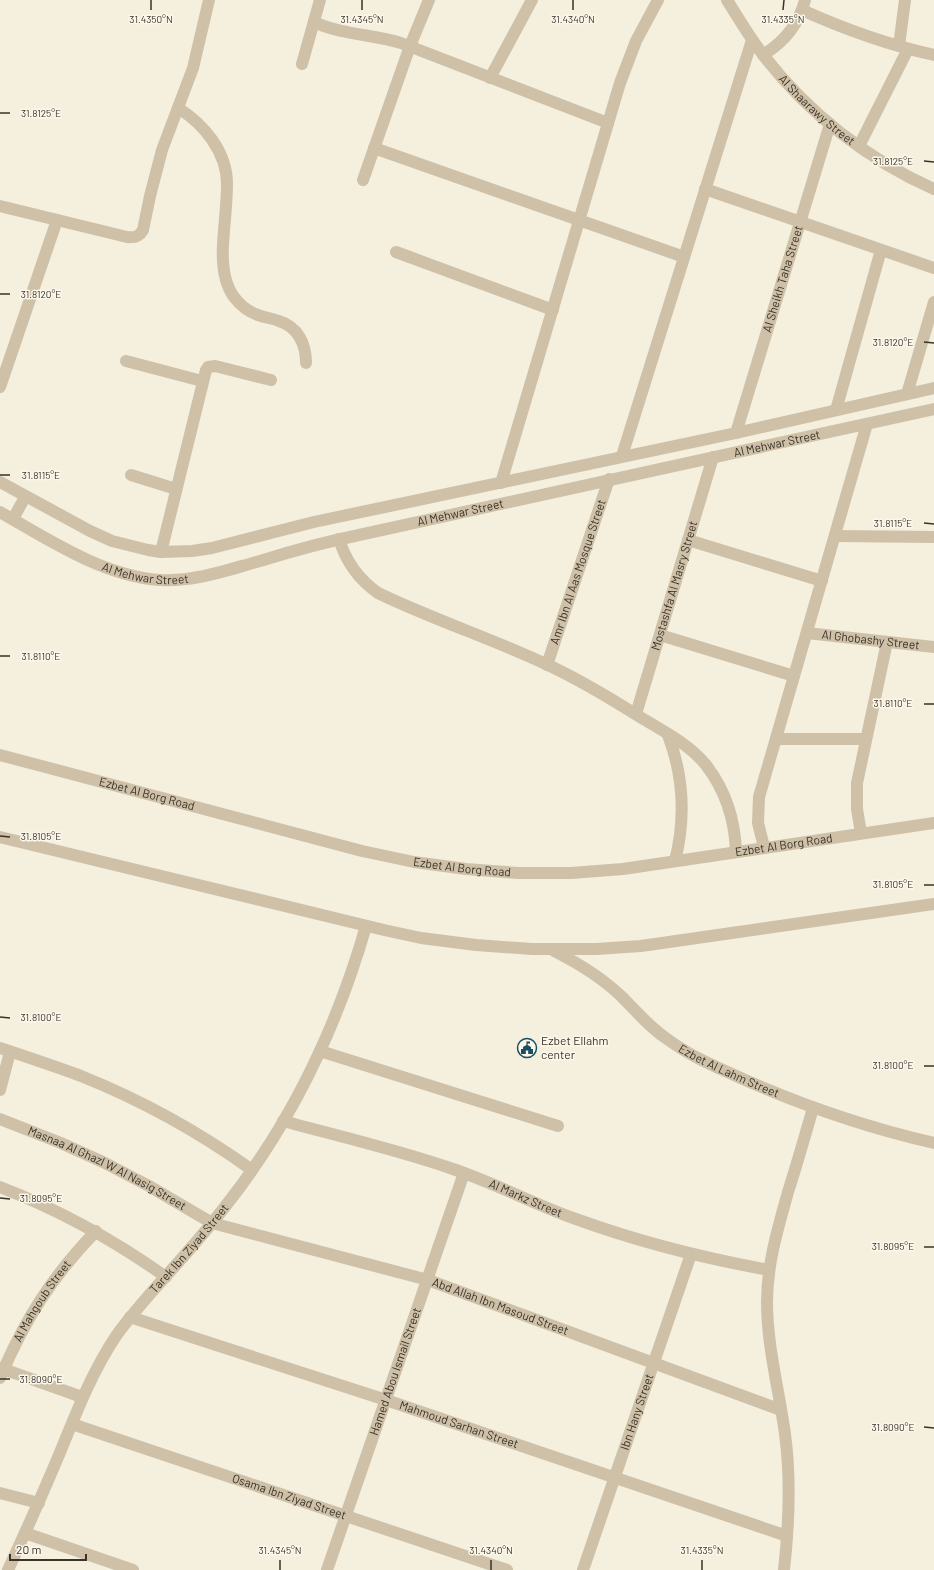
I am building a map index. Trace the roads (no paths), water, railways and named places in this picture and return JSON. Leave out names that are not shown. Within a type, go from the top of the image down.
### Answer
[{"type":"street","points":[[0,206],[130,238],[134,238],[141,234],[162,150],[193,68],[209,0]]},
{"type":"street","points":[[302,64],[320,0]]},
{"type":"street","points":[[363,180],[410,46],[429,0]]},
{"type":"street","points":[[490,78],[532,0]]},
{"type":"street","points":[[500,483],[620,83],[642,28],[658,0]]},
{"type":"street","name":"Al Shaarawy Street","points":[[727,0],[763,55],[788,85],[830,124],[892,168],[934,189]]},
{"type":"street","points":[[859,146],[904,47],[905,0]]},
{"type":"street","points":[[763,55],[784,39],[794,25],[803,5],[850,30],[934,55]]},
{"type":"street","points":[[314,22],[338,31],[382,38],[410,46],[608,123]]},
{"type":"street","points":[[622,456],[752,40]]},
{"type":"street","points":[[178,108],[203,127],[215,144],[224,163],[227,184],[222,257],[225,278],[229,287],[234,296],[248,310],[257,315],[286,323],[294,329],[304,344],[306,363]]},
{"type":"street","name":"Al Sheikh Taha Street","points":[[736,433],[830,124]]},
{"type":"street","points":[[374,148],[684,257]]},
{"type":"street","points":[[705,189],[934,268]]},
{"type":"street","points":[[0,386],[57,220]]},
{"type":"street","points":[[836,410],[881,250]]},
{"type":"street","points":[[396,252],[553,310]]},
{"type":"street","points":[[907,394],[934,302]]},
{"type":"street","points":[[126,361],[202,381]]},
{"type":"street","points":[[161,552],[202,381],[206,370],[208,367],[215,366],[271,380]]},
{"type":"street","name":"Al Mehwar Street","points":[[0,482],[25,497],[101,537],[124,545],[161,552],[192,551],[212,548],[314,522],[736,433],[934,388]]},
{"type":"street","name":"Al Mehwar Street","points":[[0,512],[98,565],[130,576],[162,580],[195,578],[338,539],[934,409]]},
{"type":"street","points":[[764,848],[759,831],[758,805],[867,424]]},
{"type":"street","name":"Mostashfa Al Masry Street","points":[[636,714],[713,457]]},
{"type":"street","points":[[131,475],[176,489]]},
{"type":"street","name":"Amr Ibn Al Aas Mosque Street","points":[[547,665],[609,480]]},
{"type":"street","points":[[13,520],[25,497]]},
{"type":"street","points":[[835,536],[934,537]]},
{"type":"street","points":[[338,539],[344,556],[353,570],[364,582],[378,592],[547,665],[592,688],[636,714],[697,756],[719,784],[729,805],[736,840],[736,852]]},
{"type":"street","points":[[688,540],[822,581]]},
{"type":"street","name":"Al Ghobashy Street","points":[[806,633],[934,647]]},
{"type":"street","points":[[660,636],[794,676]]},
{"type":"street","points":[[861,833],[856,792],[887,642]]},
{"type":"street","points":[[668,735],[679,768],[683,803],[680,838],[675,861]]},
{"type":"street","points":[[776,739],[866,738]]},
{"type":"street","name":"Ezbet Al Borg Road","points":[[0,755],[362,851],[414,862],[492,872],[545,873],[597,871],[934,823]]},
{"type":"street","points":[[0,837],[366,926],[457,943],[513,948],[551,950],[641,946],[934,904]]},
{"type":"street","name":"Tarek Ibn Ziyad Street","points":[[8,1570],[39,1503],[82,1397],[103,1358],[130,1317],[212,1223],[252,1170],[283,1121],[320,1051],[350,977],[366,926]]},
{"type":"street","name":"Ezbet Al Lahm Street","points":[[551,950],[576,962],[600,978],[621,996],[649,1026],[671,1042],[735,1075],[813,1108],[888,1131],[934,1143]]},
{"type":"street","points":[[0,1090],[5,1050],[80,1076],[132,1099],[193,1132],[252,1170]]},
{"type":"street","points":[[320,1051],[558,1126]]},
{"type":"street","points":[[784,1570],[787,1536],[788,1485],[785,1435],[769,1332],[767,1301],[769,1270],[776,1234],[813,1108]]},
{"type":"street","name":"Masnaa Al Ghazl W Al Nasig Street","points":[[0,1119],[55,1140],[106,1163],[212,1223]]},
{"type":"street","name":"Al Markz Street","points":[[283,1121],[464,1173],[494,1185],[522,1199],[624,1236],[691,1254],[769,1270]]},
{"type":"street","name":"Hamed Abou Ismail Street","points":[[327,1570],[464,1173]]},
{"type":"street","points":[[0,1188],[48,1207],[96,1231],[166,1277]]},
{"type":"street","name":"Abd Allah Ibn Masoud Street","points":[[212,1223],[428,1280],[781,1410]]},
{"type":"street","name":"Al Mahgoub Street","points":[[1,1372],[45,1292],[60,1271],[96,1231]]},
{"type":"street","name":"Ibn Hany Street","points":[[583,1570],[691,1254]]},
{"type":"street","name":"Mahmoud Sarhan Street","points":[[130,1317],[386,1400],[787,1536]]},
{"type":"street","points":[[1,1372],[82,1397]]},
{"type":"street","name":"Osama Ibn Ziyad Street","points":[[72,1424],[507,1570]]},
{"type":"street","points":[[0,1494],[39,1503]]},
{"type":"street","points":[[25,1532],[133,1570]]},
{"type":"place","name":"Ezbet Ellahm center","points":[[527,1048]]}]
